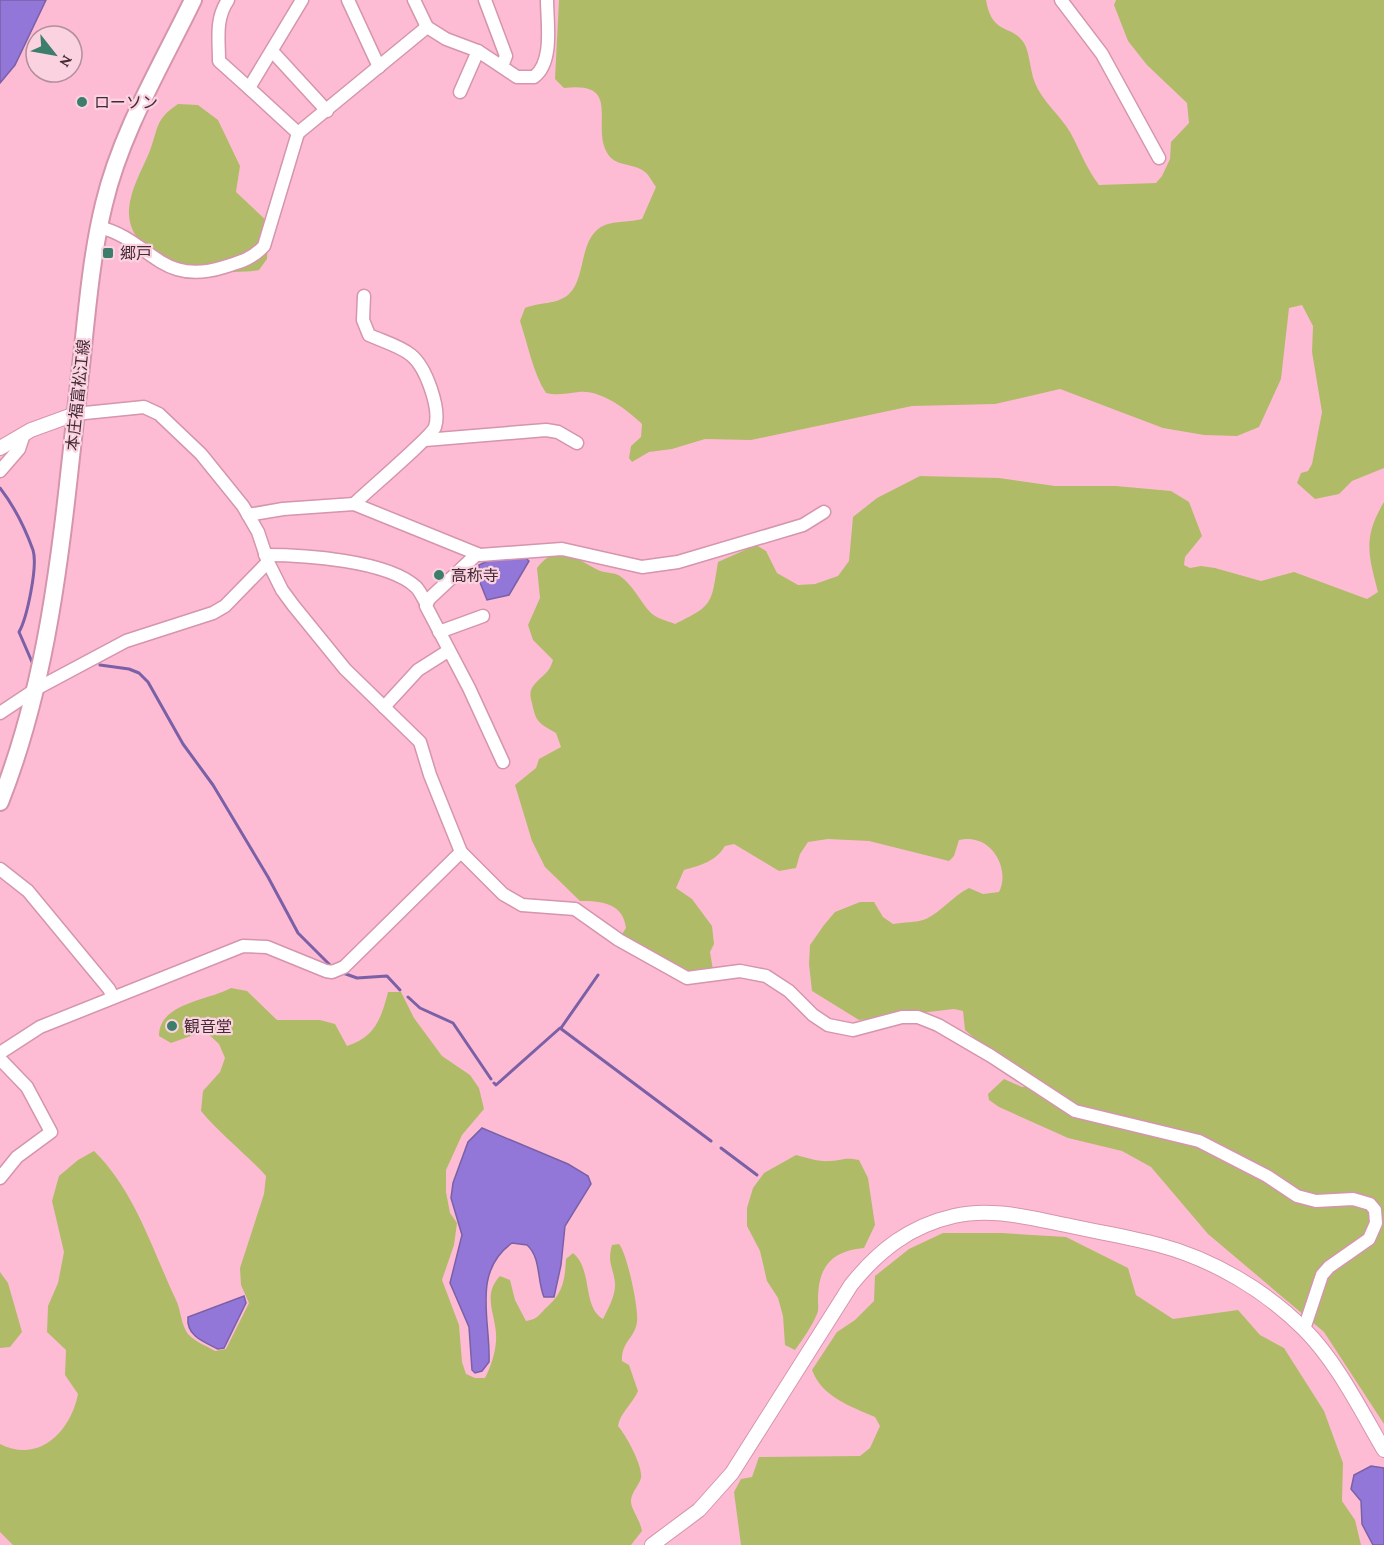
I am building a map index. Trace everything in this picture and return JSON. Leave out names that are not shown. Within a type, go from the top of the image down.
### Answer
[{"type":"main road","name":"本庄福富松江線","points":[[0,802],[12,772],[36,689],[56,584],[99,226],[109,183],[125,141],[193,0]]},
{"type":"street","points":[[228,0],[221,10],[218,25],[219,61],[298,133]]},
{"type":"street","points":[[249,88],[302,0]]},
{"type":"street","points":[[348,0],[379,67]]},
{"type":"street","points":[[414,0],[427,27],[446,39],[478,51],[523,78],[540,72],[543,66],[548,35],[547,0]]},
{"type":"street","points":[[485,0],[506,56],[502,66]]},
{"type":"street","points":[[1061,0],[1102,54],[1159,158]]},
{"type":"street","points":[[99,226],[118,231],[144,252],[174,270],[211,271],[254,257],[264,246],[298,133],[427,27]]},
{"type":"street","points":[[272,51],[327,111]]},
{"type":"street","points":[[460,92],[478,51]]},
{"type":"street","points":[[354,504],[425,440],[435,428],[434,395],[410,353],[369,335],[363,320],[363,296]]},
{"type":"street","points":[[0,448],[24,434],[75,414],[144,406],[159,414],[201,454],[248,515],[282,590],[345,669],[420,742],[430,776],[461,852],[503,894],[522,905],[575,909],[619,940],[687,978],[740,971],[758,973],[789,991],[813,1015],[828,1025],[847,1029],[902,1017],[918,1017],[938,1025],[991,1056],[1075,1112],[1199,1141],[1267,1176],[1297,1196],[1317,1201],[1364,1200],[1375,1210],[1376,1223],[1373,1231],[1369,1239],[1329,1267],[1322,1275],[1304,1329]]},
{"type":"street","points":[[425,440],[546,430],[558,432],[577,442]]},
{"type":"street","points":[[0,471],[19,449],[24,434]]},
{"type":"street","points":[[248,515],[283,508],[354,504],[477,554],[562,549],[642,567],[678,562],[803,525],[824,512]]},
{"type":"street","points":[[426,603],[477,554]]},
{"type":"street","points":[[0,713],[36,689],[139,635],[213,613],[235,596],[267,558],[312,555],[385,570],[416,587],[426,603],[503,762]]},
{"type":"street","points":[[439,632],[483,616]]},
{"type":"street","points":[[384,707],[418,670],[448,651]]},
{"type":"street","points":[[0,1053],[29,1032],[113,997],[251,945],[275,949],[326,971],[337,970],[351,962],[450,859],[461,852]]},
{"type":"street","points":[[0,869],[28,891],[109,988],[113,997]]},
{"type":"street","points":[[0,1059],[27,1087],[51,1132],[17,1157],[0,1178]]},
{"type":"street","points":[[652,1545],[699,1510],[732,1473],[851,1285],[865,1267],[883,1249],[907,1232],[954,1215],[983,1212],[1038,1220],[1160,1245],[1232,1275],[1304,1329],[1329,1360],[1384,1449]]},
{"type":"green space","points":[[559,0],[986,0],[989,11],[997,24],[1014,33],[1024,43],[1038,90],[1070,132],[1099,185],[1156,183],[1170,159],[1171,142],[1189,123],[1187,103],[1147,65],[1128,41],[1114,5],[1116,0],[1384,0],[1384,468],[1352,481],[1339,494],[1315,499],[1297,483],[1301,473],[1308,471],[1312,464],[1322,412],[1312,352],[1313,326],[1302,305],[1289,308],[1281,379],[1259,427],[1237,436],[1204,435],[1163,428],[1060,389],[995,404],[912,406],[751,440],[705,439],[672,449],[649,452],[632,462],[629,458],[631,446],[641,437],[642,424],[622,407],[596,394],[588,392],[546,393],[534,368],[520,321],[525,308],[553,302],[569,294],[575,287],[586,247],[596,230],[609,224],[642,219],[656,187],[641,169],[611,158],[604,147],[602,110],[600,100],[594,92],[583,88],[564,88],[555,79]]},
{"type":"green space","points":[[178,104],[198,105],[218,120],[240,166],[236,192],[269,223],[267,259],[259,270],[221,272],[178,264],[158,256],[142,244],[132,229],[129,209],[134,187],[158,125],[165,115]]},
{"type":"green space","points":[[920,476],[999,478],[1055,486],[1116,486],[1171,491],[1189,502],[1202,536],[1185,557],[1184,565],[1190,568],[1201,566],[1215,568],[1261,581],[1294,572],[1367,599],[1378,592],[1369,546],[1373,525],[1384,502],[1384,1424],[1324,1332],[1208,1234],[1151,1167],[1122,1151],[1068,1138],[999,1107],[989,1100],[988,1094],[1004,1079],[1022,1087],[1029,1086],[965,1030],[963,1011],[954,1009],[859,1020],[812,991],[809,964],[810,945],[835,912],[860,902],[874,902],[883,917],[893,924],[914,922],[932,916],[969,888],[983,894],[999,892],[1002,883],[1000,863],[996,854],[989,847],[970,839],[959,840],[954,856],[949,861],[869,841],[828,839],[808,842],[800,854],[796,868],[779,871],[734,844],[725,846],[712,859],[684,870],[676,888],[692,899],[712,926],[714,944],[710,952],[713,970],[687,972],[625,939],[622,934],[626,928],[624,920],[616,908],[603,903],[580,901],[545,867],[532,841],[515,785],[536,768],[539,759],[561,747],[556,733],[537,719],[530,696],[532,687],[547,671],[553,660],[533,640],[528,625],[540,598],[537,568],[545,560],[552,555],[567,555],[600,571],[618,575],[629,584],[652,614],[675,624],[697,612],[708,602],[714,587],[718,562],[756,545],[766,551],[777,573],[798,585],[815,584],[838,576],[849,561],[853,517],[877,498]]},
{"type":"green space","points":[[231,988],[247,991],[277,1020],[320,1020],[335,1024],[347,1046],[364,1038],[375,1026],[383,1011],[388,992],[401,992],[414,1018],[442,1056],[470,1075],[479,1088],[484,1109],[462,1135],[446,1170],[446,1192],[450,1213],[457,1223],[454,1245],[442,1280],[459,1325],[462,1362],[466,1374],[475,1378],[485,1378],[492,1362],[496,1339],[491,1296],[492,1289],[500,1276],[510,1280],[515,1300],[526,1321],[534,1319],[560,1291],[566,1259],[573,1253],[583,1268],[592,1306],[603,1319],[615,1288],[610,1260],[612,1245],[619,1244],[629,1269],[637,1315],[636,1327],[624,1349],[622,1361],[629,1365],[638,1391],[621,1417],[618,1426],[633,1451],[641,1473],[631,1500],[642,1531],[631,1545],[13,1545],[0,1532],[0,1444],[14,1449],[28,1450],[40,1447],[51,1440],[68,1420],[78,1394],[65,1375],[66,1350],[47,1332],[48,1306],[58,1283],[64,1252],[52,1201],[59,1176],[78,1160],[94,1151],[108,1167],[132,1202],[178,1304],[182,1322],[188,1334],[194,1339],[215,1351],[226,1349],[249,1303],[241,1285],[240,1268],[264,1194],[266,1176],[201,1111],[203,1091],[220,1072],[225,1058],[219,1044],[205,1031],[171,1043],[159,1036],[161,1025],[175,1010]]},
{"type":"green space","points":[[796,1155],[822,1161],[859,1160],[868,1178],[875,1225],[864,1248],[835,1257],[824,1270],[819,1288],[817,1314],[795,1350],[785,1345],[783,1316],[778,1298],[767,1281],[760,1251],[747,1226],[747,1208],[753,1188],[764,1173]]},
{"type":"green space","points":[[943,1233],[1002,1233],[1066,1237],[1128,1268],[1136,1295],[1173,1319],[1238,1310],[1260,1335],[1284,1348],[1324,1411],[1343,1463],[1342,1501],[1355,1520],[1361,1545],[741,1545],[734,1492],[741,1479],[752,1477],[759,1457],[860,1456],[870,1448],[880,1426],[875,1417],[830,1394],[812,1370],[837,1332],[855,1320],[874,1301],[875,1276],[909,1249]]},
{"type":"green space","points":[[0,1272],[8,1283],[22,1332],[10,1347],[0,1348]]},
{"type":"shaded area","points":[[0,0],[46,0],[35,24],[24,24],[24,46],[15,65],[0,83]]},
{"type":"shaded area","points":[[525,557],[529,561],[509,595],[487,600],[479,580],[479,565],[490,560]]},
{"type":"shaded area","points":[[482,1128],[568,1164],[588,1176],[591,1184],[565,1226],[561,1265],[554,1297],[544,1297],[535,1256],[527,1245],[512,1243],[499,1255],[491,1268],[486,1298],[489,1362],[482,1371],[475,1373],[472,1370],[469,1327],[450,1283],[462,1235],[451,1198],[453,1183],[468,1142]]},
{"type":"shaded area","points":[[244,1296],[246,1303],[224,1348],[218,1349],[193,1334],[188,1324],[188,1317]]},
{"type":"shaded area","points":[[1371,1466],[1384,1468],[1384,1545],[1373,1545],[1362,1524],[1361,1501],[1351,1489],[1354,1475]]},
{"type":"waterway","points":[[0,488],[19,517],[33,550],[34,568],[31,592],[19,632],[32,662]]},
{"type":"waterway","points":[[100,665],[129,669],[139,673],[148,682],[183,744],[213,785],[268,877],[298,933],[330,965]]},
{"type":"waterway","points":[[343,973],[357,978],[387,976],[400,990]]},
{"type":"waterway","points":[[561,1028],[598,975]]},
{"type":"waterway","points":[[408,997],[420,1008],[453,1023],[491,1079]]},
{"type":"waterway","points":[[494,1083],[496,1085],[560,1028],[711,1141]]},
{"type":"waterway","points":[[721,1148],[757,1175]]},
{"type":"place","name":"ローソン","points":[[82,102]]},
{"type":"place","name":"郷戸","points":[[108,253]]},
{"type":"place","name":"高称寺","points":[[439,575]]},
{"type":"place","name":"観音堂","points":[[172,1026]]}]
